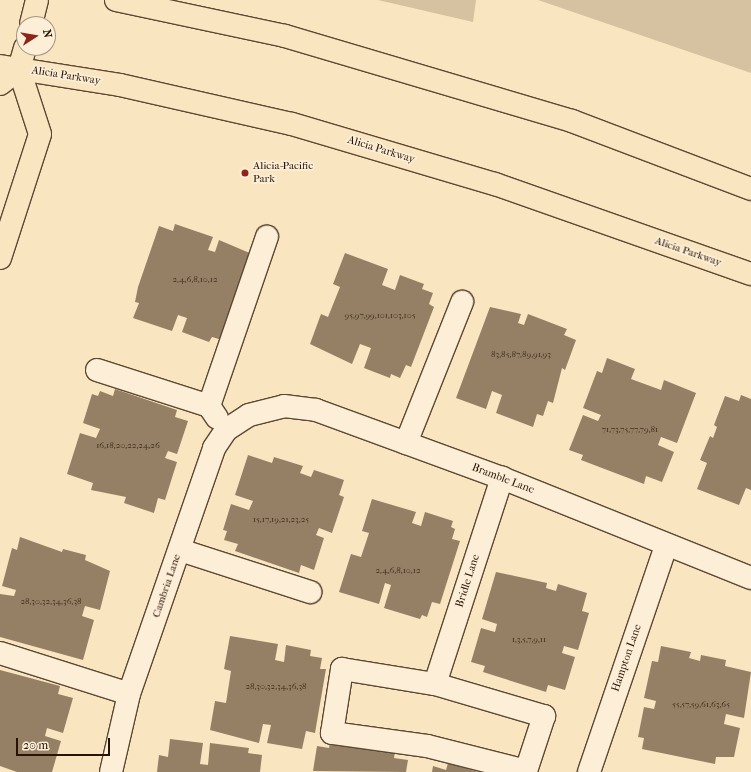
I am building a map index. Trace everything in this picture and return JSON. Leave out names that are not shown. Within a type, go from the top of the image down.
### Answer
[{"type":"main road","points":[[33,16],[37,0]]},
{"type":"main road","points":[[116,0],[285,36],[338,51],[572,121],[751,189]]},
{"type":"main road","points":[[0,84],[19,56]]},
{"type":"main road","points":[[0,258],[40,134],[10,67]]},
{"type":"main road","name":"Alicia Parkway","points":[[10,67],[120,85],[292,124],[495,184],[751,274]]},
{"type":"street","points":[[209,406],[267,237]]},
{"type":"street","points":[[406,443],[462,302]]},
{"type":"street","points":[[97,370],[209,406],[226,430]]},
{"type":"street","name":"Bramble Lane","points":[[249,415],[284,406],[316,410],[502,478],[666,546],[751,578]]},
{"type":"street","name":"Cambria Lane","points":[[111,772],[129,694],[214,448],[226,430],[249,415]]},
{"type":"street","name":"Bridle Lane","points":[[435,684],[502,478]]},
{"type":"street","name":"Hampton Lane","points":[[589,772],[666,546]]},
{"type":"street","points":[[180,550],[310,592]]},
{"type":"street","points":[[0,654],[129,694]]},
{"type":"street","points":[[342,669],[435,684],[544,716],[526,771],[427,746],[332,733],[342,669]]},
{"type":"shaded area","points":[[378,0],[476,0],[473,22]]},
{"type":"shaded area","points":[[538,0],[751,0],[751,73]]},
{"type":"building","points":[[175,224],[213,237],[208,250],[215,252],[219,240],[252,254],[222,340],[212,337],[209,342],[182,332],[187,318],[178,315],[172,331],[133,318],[139,303],[135,302],[138,287],[159,226],[173,231]]},
{"type":"building","points":[[345,253],[388,269],[382,285],[395,290],[400,275],[424,284],[422,289],[433,293],[429,304],[434,307],[411,367],[406,365],[400,378],[391,374],[390,378],[364,368],[371,348],[360,344],[352,364],[310,344],[321,314],[328,317],[340,287],[333,284]]},
{"type":"building","points":[[490,307],[521,314],[518,323],[524,325],[528,314],[567,329],[564,335],[576,340],[565,370],[562,368],[553,403],[548,401],[543,416],[537,414],[533,427],[496,413],[502,395],[492,391],[486,409],[456,398]]},
{"type":"building","points":[[607,358],[635,369],[631,379],[661,390],[664,380],[696,393],[677,443],[661,437],[658,445],[674,452],[662,482],[646,476],[644,484],[581,460],[583,455],[569,450],[583,415],[598,421],[601,415],[583,408],[597,371],[602,373]]},
{"type":"building","points":[[115,389],[177,410],[175,417],[188,421],[177,454],[168,451],[165,458],[177,462],[165,500],[158,498],[154,513],[124,503],[126,497],[91,490],[93,483],[67,474],[80,433],[96,438],[100,429],[83,423],[92,394],[98,396],[100,391],[113,396]]},
{"type":"building","points":[[741,395],[751,399],[751,490],[746,488],[739,505],[697,489],[707,463],[700,460],[710,436],[713,438],[717,427],[714,425],[725,396],[739,401]]},
{"type":"building","points":[[248,455],[272,463],[274,457],[303,466],[300,473],[311,477],[314,470],[344,480],[339,495],[344,497],[332,533],[319,528],[316,535],[324,538],[314,570],[301,565],[299,573],[235,551],[238,544],[224,540],[227,531],[223,530],[231,504],[249,510],[253,501],[235,495]]},
{"type":"building","points":[[372,499],[416,512],[412,523],[421,526],[425,512],[453,521],[451,527],[455,529],[452,539],[460,541],[440,604],[432,602],[427,617],[422,615],[420,619],[384,608],[391,585],[385,583],[379,604],[339,592],[351,554],[361,557],[369,533],[362,531]]},
{"type":"building","points":[[20,537],[62,552],[63,549],[86,555],[85,560],[110,571],[100,610],[85,606],[82,616],[94,620],[83,660],[0,637],[0,594],[14,596],[16,590],[2,586],[12,548],[17,550]]},
{"type":"building","points":[[496,572],[547,583],[546,588],[556,591],[558,584],[587,593],[582,611],[589,613],[578,650],[564,646],[562,653],[575,657],[565,690],[548,685],[546,692],[483,672],[485,666],[471,662],[481,628],[495,632],[497,624],[482,619]]},
{"type":"building","points":[[230,636],[278,644],[275,660],[284,662],[286,645],[311,650],[310,656],[322,658],[320,669],[326,669],[315,733],[306,731],[302,749],[267,743],[271,725],[263,724],[259,743],[210,730],[215,701],[226,703],[231,671],[224,669]]},
{"type":"building","points":[[661,646],[691,652],[689,658],[700,661],[701,655],[726,660],[725,666],[751,672],[744,718],[726,714],[724,724],[740,728],[734,757],[716,757],[715,764],[642,749],[644,738],[638,737],[644,707],[654,709],[656,701],[644,698],[652,661],[658,662]]},
{"type":"building","points":[[0,670],[60,686],[58,694],[73,698],[63,733],[47,728],[45,736],[61,741],[52,772],[17,772],[0,766]]},
{"type":"building","points":[[170,739],[203,743],[200,764],[208,765],[210,743],[249,748],[248,753],[262,755],[260,772],[157,772],[159,755],[168,757]]},
{"type":"building","points":[[330,742],[395,752],[394,758],[408,760],[406,772],[313,771],[317,746],[329,748]]},
{"type":"building","points":[[448,763],[478,772],[432,772],[433,766],[446,770]]},
{"type":"place","name":"Alicia-Pacific Park","points":[[245,173]]}]
